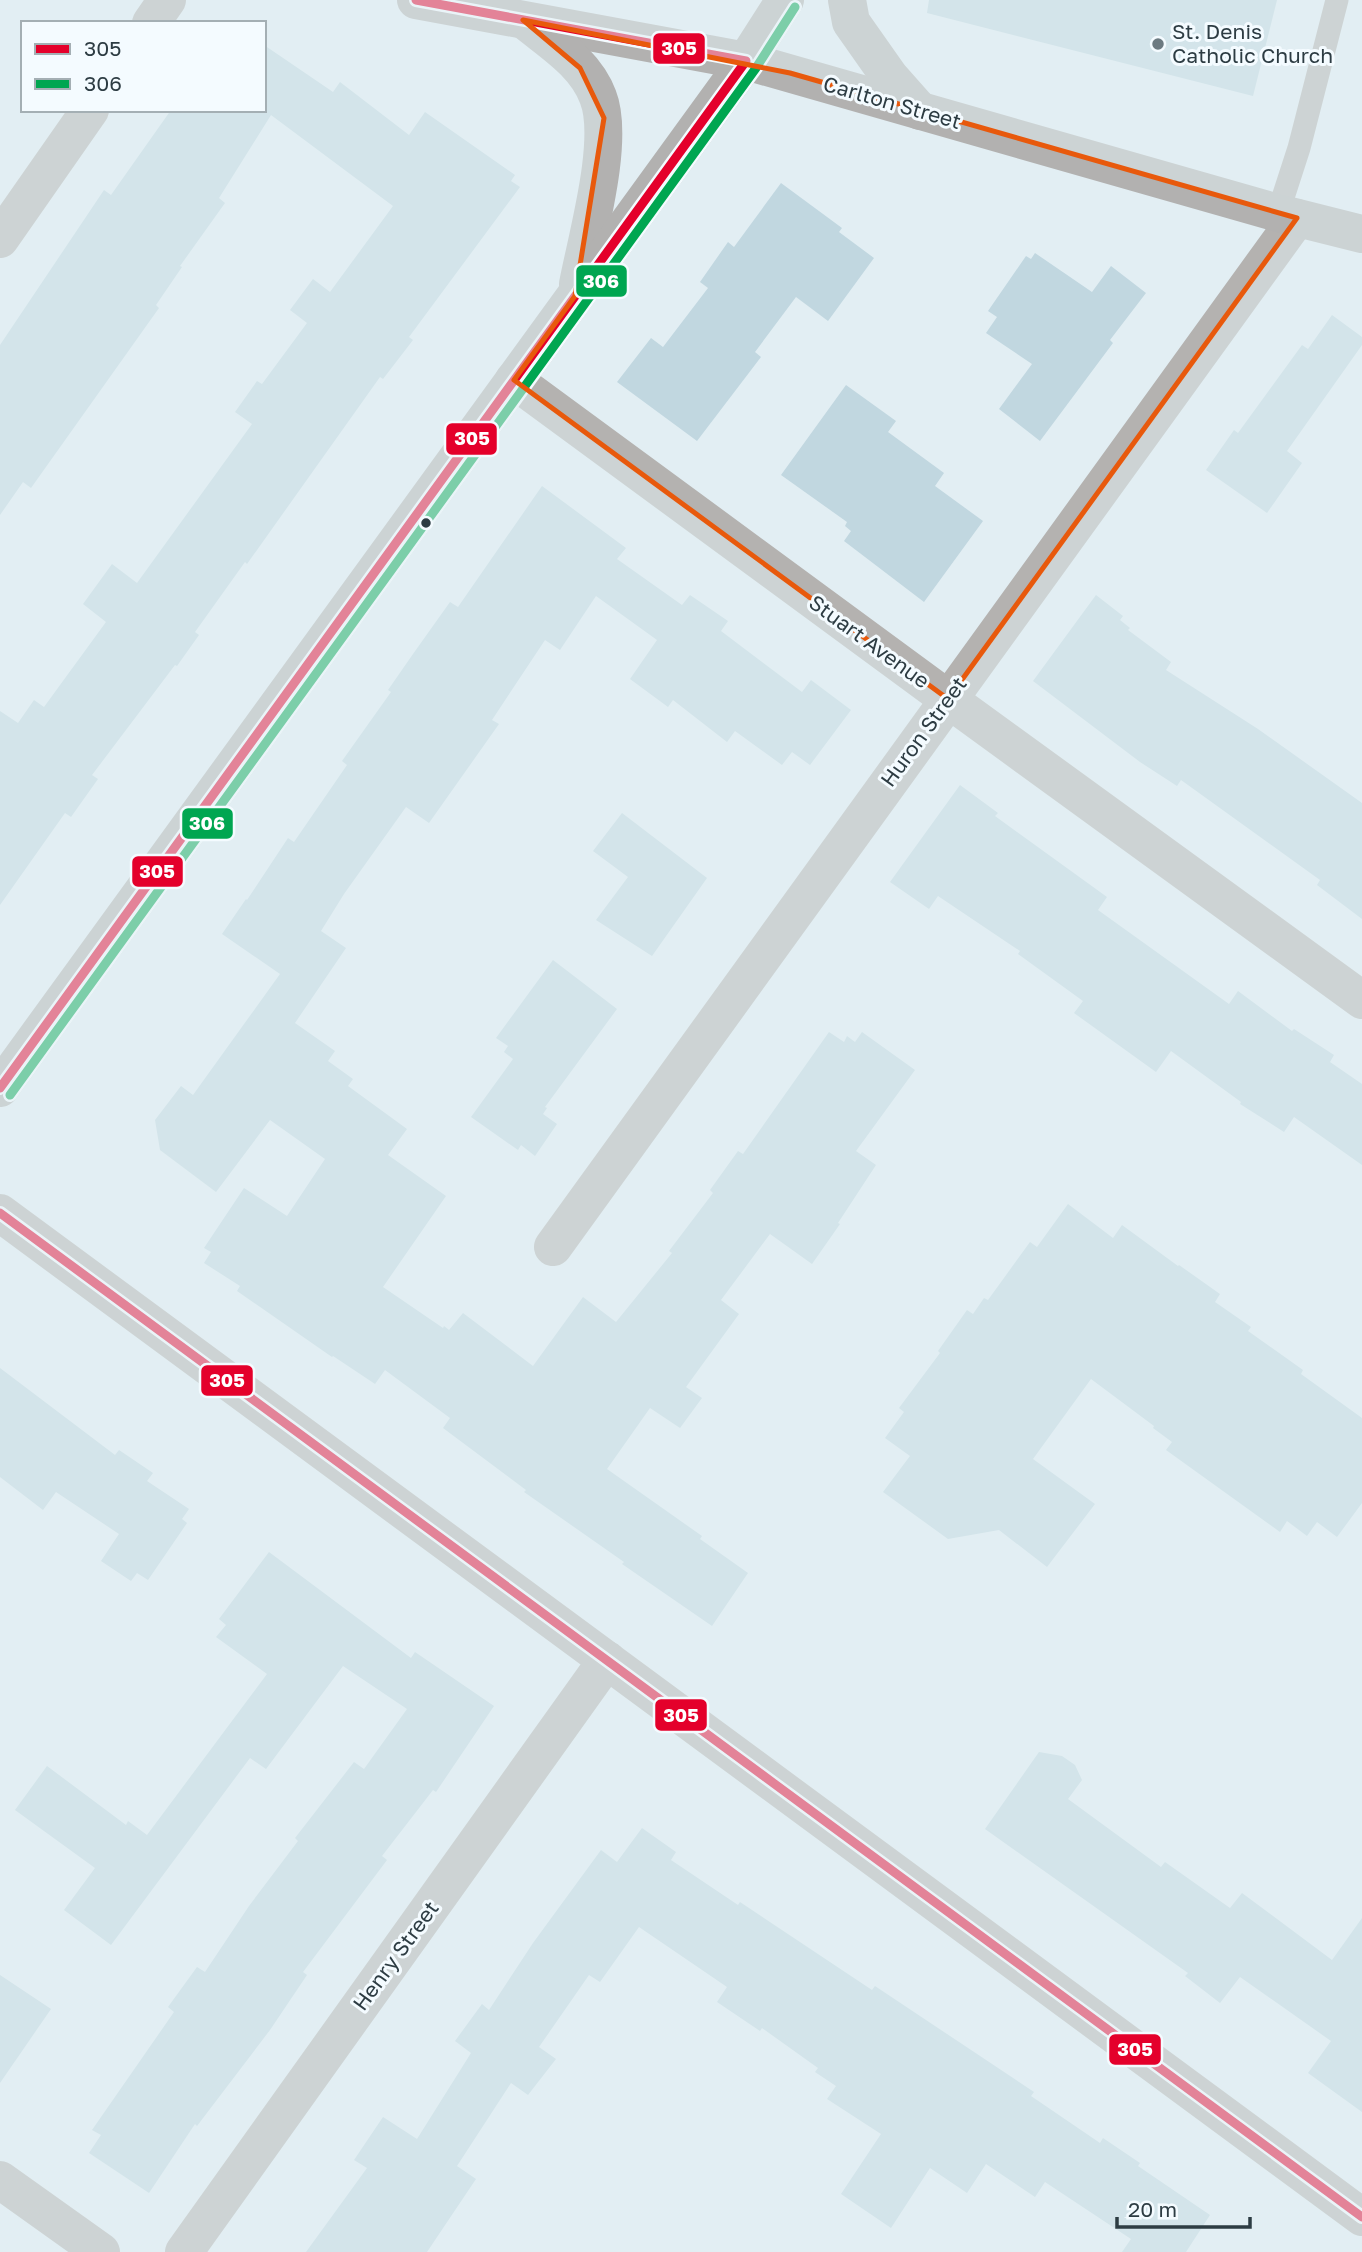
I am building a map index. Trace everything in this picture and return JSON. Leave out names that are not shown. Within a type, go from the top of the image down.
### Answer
[{"type":"main road","name":"Carlton Street","points":[[416,0],[746,61],[1287,216],[1362,234]]},
{"type":"main road","points":[[0,1087],[746,61],[785,0]]},
{"type":"main road","points":[[847,0],[851,22],[889,76],[920,111]]},
{"type":"main road","points":[[523,20],[580,68],[598,95],[604,118],[594,201],[575,296]]},
{"type":"street","points":[[152,21],[167,0]]},
{"type":"street","points":[[0,239],[89,112]]},
{"type":"street","name":"Huron Street","points":[[553,1247],[948,699],[1287,216]]},
{"type":"street","name":"Stuart Avenue","points":[[514,380],[1362,1000]]},
{"type":"street","points":[[0,1213],[1362,2217]]},
{"type":"street","name":"Henry Street","points":[[184,2252],[607,1660]]},
{"type":"street","points":[[0,2180],[101,2252]]},
{"type":"lane","points":[[1287,216],[1298,148],[1337,0]]},
{"type":"highlighted area","points":[[523,20],[790,73],[1297,218],[948,699],[514,380],[575,296],[604,118],[580,68]]},
{"type":"building","name":"St. Denis Catholic Church","points":[[929,0],[1277,0],[1253,96],[927,13]]},
{"type":"building","points":[[266,46],[333,92],[340,82],[409,135],[425,112],[515,175],[511,181],[520,187],[409,337],[413,340],[383,379],[380,377],[247,564],[245,562],[195,632],[199,635],[177,666],[175,665],[92,775],[98,779],[71,817],[65,813],[0,905],[0,711],[18,723],[34,700],[44,707],[106,622],[83,604],[112,564],[137,583],[252,424],[235,412],[257,381],[262,384],[307,323],[290,310],[313,279],[330,292],[393,206],[271,115],[219,198],[225,203],[180,266],[182,267],[156,305],[159,308],[31,488],[23,482],[0,515],[0,345],[104,190],[111,195],[170,112],[266,112]]},
{"type":"building","points":[[781,183],[842,228],[839,232],[874,258],[828,321],[796,297],[755,352],[761,357],[697,441],[617,382],[651,338],[663,347],[708,288],[700,282],[728,242],[734,247]]},
{"type":"building","points":[[1035,253],[1092,292],[1111,266],[1146,293],[1110,340],[1113,343],[1040,441],[999,409],[1032,364],[986,333],[997,317],[988,311],[1026,256],[1031,259]]},
{"type":"building","points":[[1332,315],[1362,337],[1362,345],[1287,451],[1302,463],[1267,513],[1206,470],[1234,430],[1238,433],[1302,345],[1308,349]]},
{"type":"building","points":[[846,385],[896,421],[888,432],[944,473],[935,486],[983,521],[924,602],[844,541],[851,531],[845,526],[847,522],[781,475]]},
{"type":"building","points":[[542,486],[626,548],[617,559],[682,605],[690,595],[728,621],[721,631],[802,692],[811,680],[851,710],[810,765],[792,752],[782,765],[735,731],[727,742],[673,700],[668,707],[630,679],[657,640],[596,596],[560,650],[545,640],[492,720],[499,724],[429,823],[406,807],[344,894],[321,931],[346,948],[295,1023],[335,1051],[328,1061],[353,1079],[348,1086],[407,1129],[388,1155],[446,1196],[383,1287],[449,1330],[463,1313],[533,1366],[583,1297],[616,1322],[672,1253],[669,1251],[713,1193],[710,1190],[738,1151],[743,1154],[829,1032],[844,1042],[847,1036],[855,1042],[862,1032],[915,1070],[856,1151],[876,1165],[812,1264],[770,1234],[721,1300],[739,1314],[686,1387],[702,1398],[680,1428],[650,1408],[607,1469],[702,1536],[700,1539],[748,1573],[712,1626],[524,1492],[526,1490],[443,1428],[450,1418],[385,1370],[375,1384],[237,1291],[240,1286],[204,1263],[211,1252],[204,1248],[244,1188],[287,1216],[325,1159],[270,1120],[216,1192],[160,1150],[155,1120],[181,1086],[193,1095],[280,974],[222,934],[288,838],[294,842],[347,765],[342,761],[450,602],[458,607]]},
{"type":"building","points":[[1096,595],[1123,616],[1120,620],[1130,628],[1128,630],[1171,662],[1166,670],[1258,729],[1362,803],[1362,919],[1317,885],[1320,880],[1181,780],[1177,786],[1140,762],[1033,681]]},
{"type":"building","points":[[960,785],[998,813],[995,816],[1107,897],[1098,910],[1229,1004],[1238,991],[1292,1031],[1294,1029],[1334,1055],[1330,1062],[1362,1084],[1362,1165],[1294,1117],[1284,1132],[1240,1104],[1241,1102],[1171,1051],[1156,1072],[1074,1013],[1083,1001],[1018,954],[1020,951],[938,896],[929,909],[890,882]]},
{"type":"building","points":[[622,813],[707,878],[652,956],[596,920],[628,877],[593,851]]},
{"type":"building","points":[[553,960],[617,1009],[545,1107],[547,1108],[543,1114],[557,1124],[535,1156],[521,1145],[518,1150],[471,1117],[513,1059],[504,1052],[508,1046],[496,1038]]},
{"type":"building","points":[[1068,1204],[1113,1238],[1122,1225],[1220,1294],[1215,1302],[1251,1327],[1248,1331],[1303,1370],[1301,1374],[1362,1418],[1362,1503],[1337,1537],[1317,1522],[1307,1536],[1287,1521],[1280,1532],[1166,1450],[1172,1442],[1091,1379],[1033,1459],[1095,1504],[1047,1567],[999,1530],[948,1539],[883,1492],[910,1456],[885,1438],[904,1412],[899,1408],[940,1353],[938,1351],[967,1310],[973,1314],[984,1298],[988,1300],[1030,1242],[1037,1247]]},
{"type":"building","points":[[0,1368],[115,1455],[119,1450],[153,1473],[147,1481],[189,1509],[182,1519],[187,1523],[148,1580],[137,1573],[131,1581],[101,1561],[119,1534],[56,1492],[43,1510],[0,1477]]},
{"type":"building","points":[[269,1552],[411,1658],[415,1652],[494,1706],[436,1792],[433,1790],[382,1856],[387,1860],[303,1972],[307,1975],[270,2030],[197,2126],[195,2124],[149,2193],[89,2153],[101,2135],[92,2130],[174,2012],[168,2007],[197,1967],[205,1972],[249,1906],[298,1841],[295,1838],[354,1762],[364,1769],[407,1709],[343,1666],[266,1769],[250,1758],[111,1945],[64,1910],[95,1868],[15,1810],[47,1766],[126,1825],[128,1821],[147,1835],[267,1674],[216,1637],[226,1625],[219,1619]]},
{"type":"building","points":[[1039,1752],[1062,1756],[1075,1765],[1082,1780],[1068,1799],[1161,1867],[1165,1862],[1230,1908],[1242,1893],[1332,1960],[1362,1918],[1362,2112],[1308,2073],[1331,2041],[1240,1977],[1220,2003],[1185,1976],[1188,1973],[985,1829]]},
{"type":"building","points":[[642,1828],[676,1852],[671,1860],[738,1905],[740,1902],[872,1990],[875,1986],[1034,2092],[1031,2096],[1100,2143],[1103,2138],[1140,2163],[1138,2166],[1210,2215],[1186,2252],[1122,2252],[1131,2239],[1045,2182],[1035,2197],[986,2164],[967,2193],[930,2168],[891,2228],[841,2194],[881,2134],[827,2099],[836,2086],[815,2072],[818,2068],[762,2028],[760,2031],[717,2002],[727,1987],[639,1927],[600,1982],[589,1975],[539,2047],[556,2059],[528,2095],[511,2083],[457,2166],[476,2179],[427,2252],[306,2252],[367,2168],[354,2160],[383,2117],[417,2139],[471,2053],[455,2041],[482,2004],[489,2010],[533,1943],[601,1850],[617,1862]]},
{"type":"building","points":[[0,1975],[51,2009],[0,2083]]},
{"type":"transit line","name":"305","points":[[0,1088],[746,61],[416,0]]},
{"type":"transit line","name":"306","points":[[10,1095],[756,68],[795,7]]},
{"type":"transit line","name":"305","points":[[0,1213],[1362,2217]]},
{"type":"place","name":"St. Denis Catholic Church","points":[[1158,44]]}]
